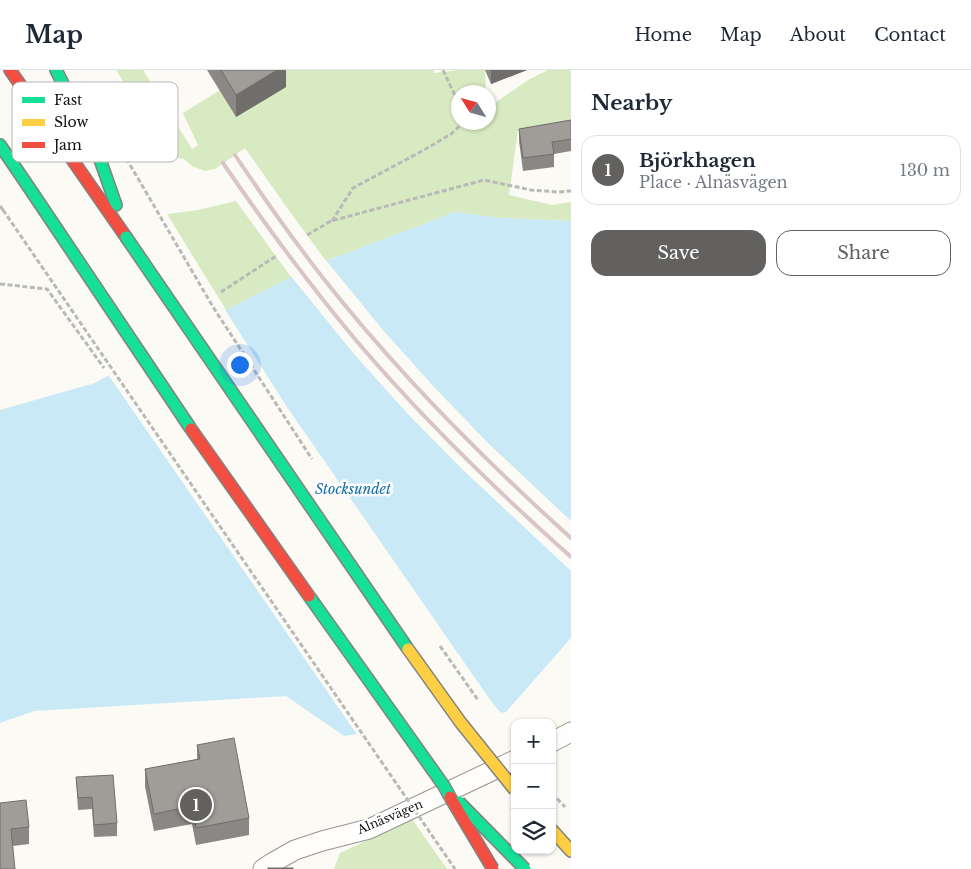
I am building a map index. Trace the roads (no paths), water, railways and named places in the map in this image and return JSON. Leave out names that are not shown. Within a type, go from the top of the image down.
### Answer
[{"type":"main road","points":[[10,70],[18,82]]},
{"type":"main road","points":[[56,70],[62,82]]},
{"type":"main road","points":[[0,145],[176,408],[444,786],[493,869]]},
{"type":"main road","points":[[0,158],[32,192]]},
{"type":"main road","points":[[75,162],[436,689],[511,785]]},
{"type":"main road","points":[[101,162],[126,237]]},
{"type":"main road","points":[[444,786],[525,869]]},
{"type":"main road","points":[[556,834],[571,851]]},
{"type":"street","points":[[556,740],[571,732]]},
{"type":"street","name":"Alnäsvägen","points":[[263,869],[295,850],[369,829],[511,762]]},
{"type":"water","name":"Stocksundet","points":[[455,212],[500,218],[571,221],[571,638],[506,712],[344,736],[286,696],[34,711],[0,723],[0,410],[95,383],[226,310],[291,277],[326,261]]},
{"type":"railway","points":[[235,155],[311,263],[380,347],[441,413],[505,477],[571,538]]},
{"type":"railway","points":[[223,163],[306,279],[360,345],[462,455],[571,557]]},
{"type":"place","name":"Björkhagen","points":[[196,805]]}]
